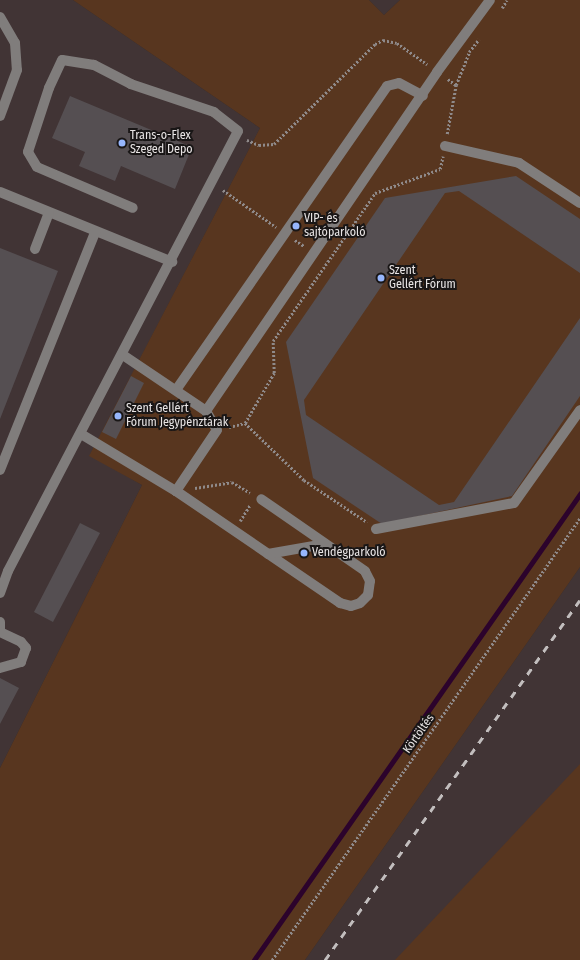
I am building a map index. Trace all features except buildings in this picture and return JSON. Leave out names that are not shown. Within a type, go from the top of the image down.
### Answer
[{"type":"street","points":[[206,411],[423,96],[437,72],[490,0]]},
{"type":"street","points":[[0,17],[15,43],[17,70],[0,116]]},
{"type":"street","points":[[0,593],[8,571],[172,262],[238,131],[214,112],[131,84],[94,66],[62,60],[49,88],[28,152],[37,168],[133,208]]},
{"type":"street","points":[[176,390],[387,86],[399,83],[423,96]]},
{"type":"street","points":[[445,146],[519,163],[580,203]]},
{"type":"street","points":[[0,192],[95,232],[172,262]]},
{"type":"street","points":[[36,249],[49,212]]},
{"type":"street","points":[[0,470],[95,232]]},
{"type":"street","points":[[123,355],[206,411],[217,430],[176,491]]},
{"type":"street","points":[[376,528],[514,503],[580,410]]},
{"type":"street","points":[[81,434],[176,491],[340,603],[351,606],[360,603],[368,595],[370,582],[365,571],[258,498]]},
{"type":"street","points":[[268,554],[325,544]]},
{"type":"street","points":[[0,580],[8,571]]},
{"type":"street","points":[[0,622],[0,629]]},
{"type":"street","points":[[0,632],[21,642],[26,648],[21,662],[0,668]]},
{"type":"path","points":[[499,12],[507,0]]},
{"type":"path","points":[[217,430],[245,423],[274,373],[273,341],[375,193],[440,169],[456,85],[469,52],[482,35]]},
{"type":"path","points":[[252,143],[266,146],[274,144],[375,44],[384,40],[397,43],[437,72]]},
{"type":"path","points":[[222,190],[227,192]]},
{"type":"path","points":[[245,423],[304,480],[376,528]]},
{"type":"path","points":[[176,491],[232,482],[258,498],[234,530]]},
{"type":"path","name":"Körtöltés","points":[[272,960],[580,518]]},
{"type":"shaded area","points":[[0,0],[73,0],[260,128],[90,455],[142,485],[0,768]]},
{"type":"shaded area","points":[[73,0],[369,0],[384,15],[400,0],[580,0],[580,567],[305,960],[0,960],[0,768],[142,485],[89,456],[260,128]]},
{"type":"shaded area","points":[[369,0],[400,0],[384,15]]},
{"type":"shaded area","points":[[580,567],[580,960],[305,960]]},
{"type":"shaded area","points":[[580,764],[580,960],[395,960]]},
{"type":"waterway","points":[[254,960],[580,494]]},
{"type":"railway","points":[[325,960],[580,600]]},
{"type":"place","name":"Trans-o-Flex Szeged Depo","points":[[122,143]]},
{"type":"place","name":"VIP- és sajtóparkoló","points":[[296,226]]},
{"type":"place","name":"Szent Gellért Fórum","points":[[381,278]]},
{"type":"place","name":"Szent Gellért Fórum Jegypénztárak","points":[[118,416]]},
{"type":"place","name":"Vendégparkoló","points":[[304,553]]}]
